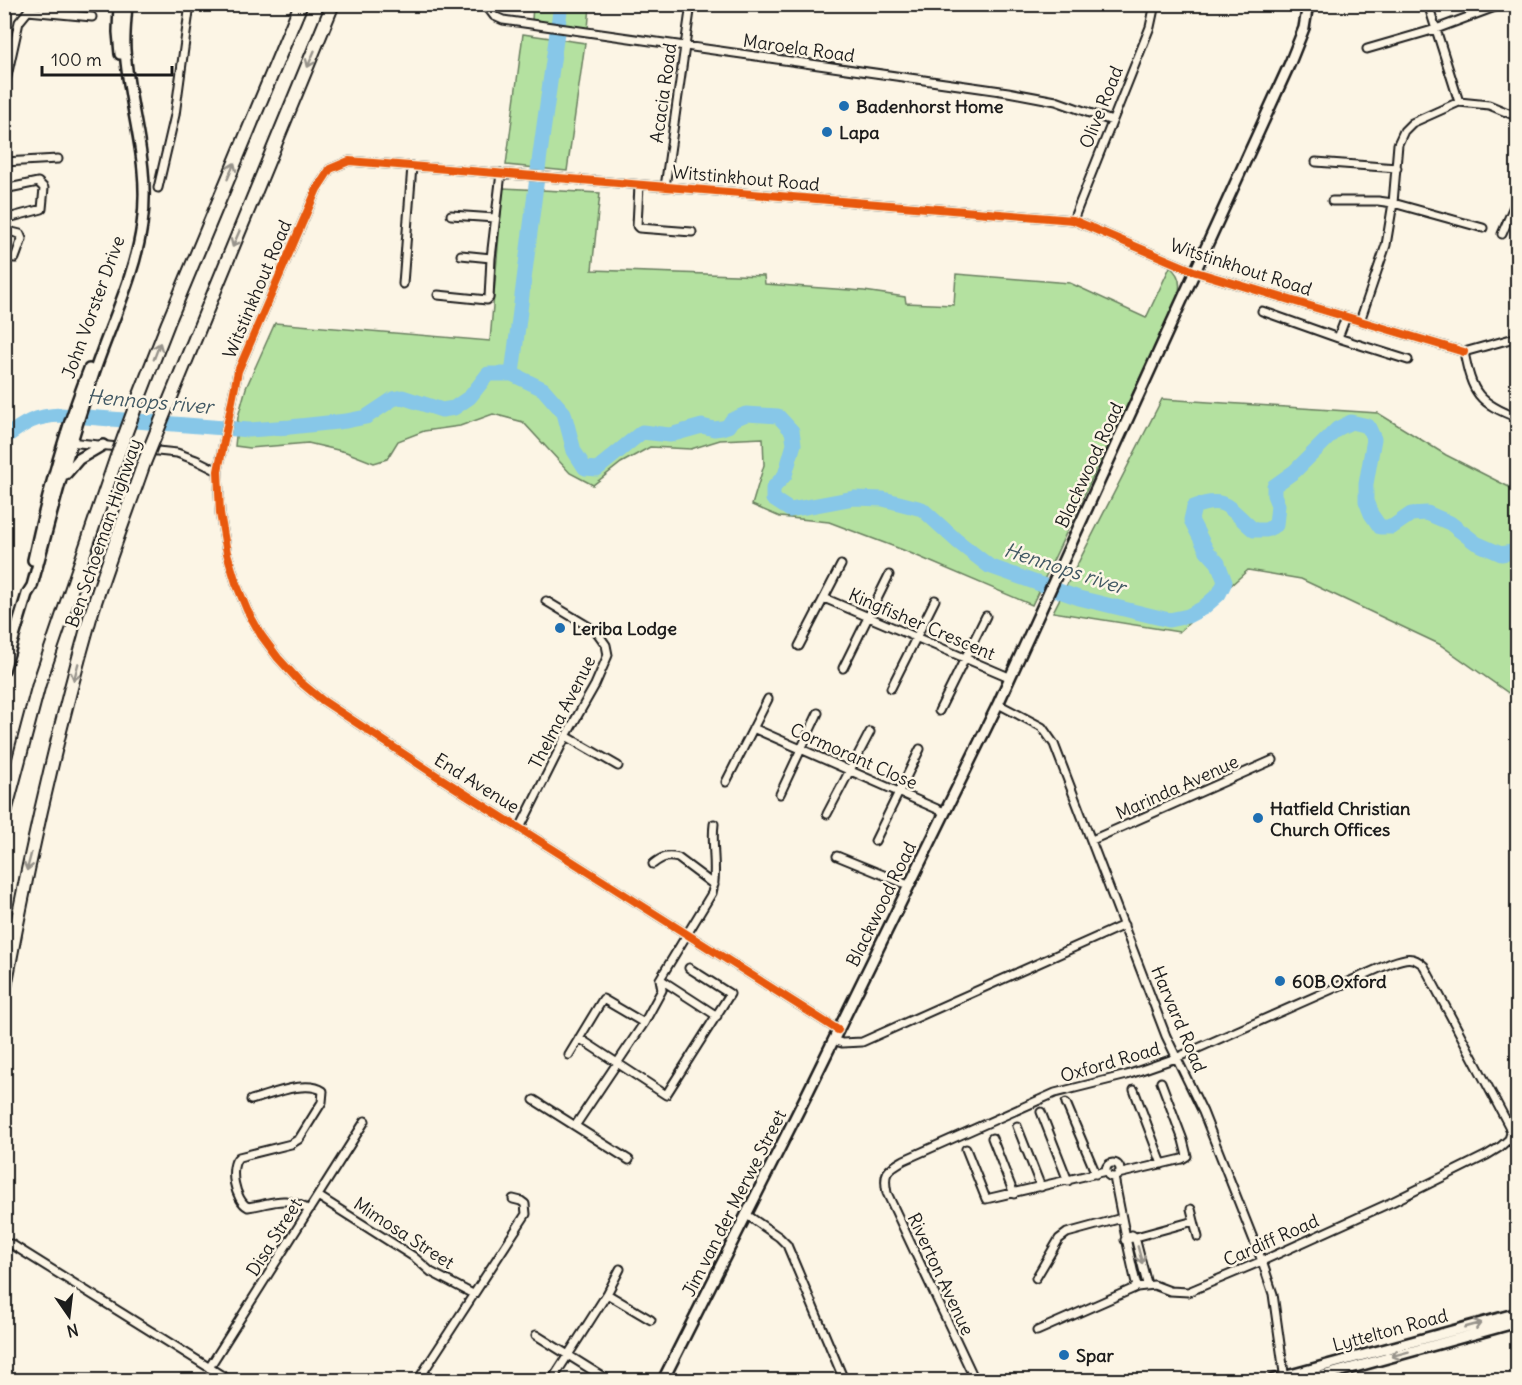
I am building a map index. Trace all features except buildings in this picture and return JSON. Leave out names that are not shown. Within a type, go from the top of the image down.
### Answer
[{"type":"highway","name":"Ben Schoeman Highway","points":[[4,816],[39,684],[116,459],[168,323],[301,4]]},
{"type":"highway","name":"Ben Schoeman Highway","points":[[4,992],[24,883],[68,700],[91,616],[144,463],[333,4]]},
{"type":"main road","name":"John Vorster Drive","points":[[68,442],[135,246],[141,205],[140,165],[119,47],[119,4]]},
{"type":"main road","name":"John Vorster Drive","points":[[80,402],[133,265],[142,226],[144,164],[126,58],[125,31],[128,4]]},
{"type":"main road","name":"Blackwood Road","points":[[838,1030],[998,704],[1196,272],[1290,63],[1304,28],[1308,4]]},
{"type":"main road","points":[[4,670],[27,594],[32,586],[60,485],[68,442]]},
{"type":"main road","points":[[27,594],[27,584],[45,508],[68,442]]},
{"type":"main road","points":[[60,485],[75,462],[103,445]]},
{"type":"main road","name":"Jim van der Merwe Street","points":[[663,1380],[838,1030]]},
{"type":"main road","name":"Lyttelton Road","points":[[1272,1380],[1518,1313]]},
{"type":"main road","name":"Lyttelton Road","points":[[1308,1380],[1518,1323]]},
{"type":"street","points":[[158,188],[175,115],[190,4]]},
{"type":"street","name":"Maroela Road","points":[[485,4],[494,16],[503,20],[1037,97],[1056,101],[1112,121]]},
{"type":"street","name":"Acacia Road","points":[[665,187],[691,4]]},
{"type":"street","name":"Olive Road","points":[[1073,220],[1149,27],[1155,4]]},
{"type":"street","points":[[1428,4],[1459,102]]},
{"type":"street","points":[[1367,49],[1436,29],[1503,4]]},
{"type":"street","points":[[4,90],[18,22],[28,8],[92,17]]},
{"type":"street","points":[[1360,321],[1386,245],[1393,204],[1399,140],[1407,127],[1459,102],[1489,105],[1518,117]]},
{"type":"street","points":[[4,162],[58,159]]},
{"type":"street","name":"Witstinkhout Road","points":[[218,471],[228,417],[243,358],[325,175],[336,165],[349,161],[1073,220],[1196,272],[1464,352]]},
{"type":"street","points":[[1316,162],[1397,168]]},
{"type":"street","points":[[403,284],[412,166]]},
{"type":"street","points":[[438,295],[487,300],[489,298],[495,218],[502,173]]},
{"type":"street","points":[[4,189],[38,182],[44,188],[42,209],[12,217]]},
{"type":"street","points":[[639,185],[639,228],[692,232]]},
{"type":"street","points":[[1502,234],[1518,197]]},
{"type":"street","points":[[1332,201],[1378,201],[1483,228]]},
{"type":"street","points":[[451,215],[495,218]]},
{"type":"street","points":[[4,230],[20,234],[22,239],[15,258],[4,257]]},
{"type":"street","points":[[461,255],[491,258]]},
{"type":"street","points":[[1262,311],[1408,360]]},
{"type":"street","points":[[1338,338],[1346,317]]},
{"type":"street","points":[[1518,337],[1464,352],[1472,381],[1482,400],[1494,409],[1518,418]]},
{"type":"street","points":[[68,442],[177,453],[218,471]]},
{"type":"street","name":"End Avenue","points":[[218,471],[220,513],[227,553],[236,583],[247,610],[278,658],[299,681],[322,700],[838,1030]]},
{"type":"street","points":[[799,646],[841,565]]},
{"type":"street","points":[[843,668],[889,575]]},
{"type":"street","name":"Kingfisher Crescent","points":[[824,598],[1009,677]]},
{"type":"street","points":[[891,688],[935,600]]},
{"type":"street","name":"Thelma Avenue","points":[[520,828],[566,736],[595,686],[608,655],[608,650],[596,631],[546,601]]},
{"type":"street","points":[[939,711],[986,616]]},
{"type":"street","points":[[726,782],[768,699]]},
{"type":"street","name":"Harvard Road","points":[[998,704],[1036,723],[1049,734],[1092,840],[1166,1036],[1203,1112],[1262,1261],[1273,1294],[1285,1378]]},
{"type":"street","points":[[780,794],[818,713]]},
{"type":"street","name":"Cormorant Close","points":[[753,728],[944,812]]},
{"type":"street","points":[[826,814],[870,732]]},
{"type":"street","points":[[566,736],[618,766]]},
{"type":"street","points":[[875,841],[920,749]]},
{"type":"street","name":"Marinda Avenue","points":[[1092,840],[1274,760]]},
{"type":"street","points":[[575,1126],[644,1023],[662,990],[660,979],[712,893],[714,824]]},
{"type":"street","points":[[653,864],[660,858],[671,856],[678,858],[714,885]]},
{"type":"street","points":[[837,856],[908,885]]},
{"type":"street","points":[[833,1040],[842,1043],[862,1042],[1124,925]]},
{"type":"street","name":"Oxford Road","points":[[884,1179],[887,1172],[904,1160],[1040,1099],[1069,1089],[1127,1075],[1176,1058],[1391,963],[1410,957],[1418,960],[1424,966],[1509,1125],[1511,1133],[1509,1139]]},
{"type":"street","points":[[579,1038],[666,1095],[730,994],[688,968]]},
{"type":"street","points":[[660,979],[717,1016]]},
{"type":"street","points":[[569,1055],[603,999],[644,1023]]},
{"type":"street","points":[[1106,1171],[1109,1176],[1116,1175],[1182,1159],[1187,1154],[1161,1082]]},
{"type":"street","points":[[251,1100],[299,1087],[313,1087],[323,1092],[322,1102],[299,1139],[291,1144],[239,1157],[232,1168],[238,1196],[243,1205],[248,1207],[286,1200],[296,1202],[309,1210]]},
{"type":"street","points":[[1134,1090],[1162,1164]]},
{"type":"street","points":[[534,1100],[629,1160]]},
{"type":"street","points":[[1066,1104],[1096,1174]]},
{"type":"street","points":[[1041,1112],[1068,1180]]},
{"type":"street","name":"Disa Street","points":[[209,1368],[365,1121]]},
{"type":"street","points":[[1017,1126],[1041,1187]]},
{"type":"street","points":[[992,1138],[1014,1194]]},
{"type":"street","points":[[1509,1139],[1518,1148]]},
{"type":"street","name":"Cardiff Road","points":[[1147,1284],[1178,1292],[1188,1292],[1392,1202],[1487,1155],[1509,1139]]},
{"type":"street","points":[[966,1149],[986,1199],[1096,1174],[1106,1171],[1113,1163],[1118,1166],[1116,1175],[1122,1218],[1126,1229],[1125,1240],[1137,1287]]},
{"type":"street","name":"Riverton Avenue","points":[[884,1179],[894,1210],[975,1380]]},
{"type":"street","name":"Mimosa Street","points":[[318,1196],[414,1257],[430,1272],[473,1294]]},
{"type":"street","points":[[420,1377],[526,1214],[525,1204],[513,1199]]},
{"type":"street","points":[[1191,1209],[1198,1238]]},
{"type":"street","points":[[747,1215],[787,1245],[844,1380]]},
{"type":"street","points":[[1036,1278],[1059,1239],[1066,1233],[1122,1218]]},
{"type":"street","points":[[1125,1240],[1194,1221]]},
{"type":"street","points":[[1037,1331],[1147,1284],[1135,1237],[1126,1229]]},
{"type":"street","points":[[11,1244],[229,1380]]},
{"type":"street","points":[[552,1380],[607,1294],[620,1269]]},
{"type":"street","points":[[607,1294],[651,1320]]},
{"type":"street","points":[[536,1335],[608,1380]]},
{"type":"green space","points":[[533,5],[590,5],[588,29],[532,20]]},
{"type":"green space","points":[[523,34],[585,43],[567,171],[506,165]]},
{"type":"green space","points":[[503,188],[600,193],[592,270],[764,276],[765,284],[864,291],[905,297],[906,303],[954,305],[956,274],[1070,283],[1146,318],[1170,267],[1179,280],[1178,296],[1032,605],[903,550],[829,522],[780,517],[752,505],[764,465],[763,438],[720,440],[691,449],[650,447],[621,463],[593,485],[570,473],[523,422],[493,414],[460,426],[424,431],[398,441],[387,459],[374,463],[346,452],[308,443],[250,448],[235,446],[238,417],[246,388],[275,323],[490,341]]},
{"type":"green space","points":[[1162,399],[1378,413],[1446,455],[1517,491],[1517,699],[1439,644],[1301,579],[1248,570],[1179,632],[1053,612]]},
{"type":"waterway","points":[[512,374],[561,4]]},
{"type":"waterway","name":"Hennops river","points":[[4,438],[31,421],[61,415],[249,430],[366,417],[393,399],[402,397],[442,410],[454,408],[470,397],[488,374],[512,374],[543,389],[564,413],[574,451],[585,468],[597,469],[642,432],[670,435],[702,426],[722,428],[728,426],[732,420],[746,414],[778,416],[792,431],[794,444],[785,475],[773,488],[773,499],[790,510],[854,498],[883,499],[922,509],[989,566],[1079,598],[1169,620],[1188,616],[1203,608],[1219,594],[1225,582],[1218,563],[1207,551],[1191,520],[1194,507],[1214,502],[1228,506],[1254,530],[1266,530],[1276,525],[1278,505],[1274,495],[1274,486],[1295,471],[1337,429],[1351,422],[1368,426],[1374,439],[1366,484],[1366,501],[1380,527],[1392,527],[1411,514],[1427,513],[1450,523],[1476,543],[1501,554],[1518,551]]},
{"type":"cycle path","points":[[838,1030],[437,776],[322,700],[299,681],[261,635],[247,610],[227,553],[220,513],[218,471],[238,371],[317,189],[330,169],[349,161],[1073,220],[1196,272],[1464,352]]},
{"type":"place","name":"Badenhorst Home","points":[[844,106]]},
{"type":"place","name":"Lapa","points":[[827,132]]},
{"type":"place","name":"Leriba Lodge","points":[[560,628]]},
{"type":"place","name":"Hatfield Christian Church Offices","points":[[1258,818]]},
{"type":"place","name":"60B Oxford","points":[[1280,981]]},
{"type":"place","name":"Spar","points":[[1064,1355]]}]
